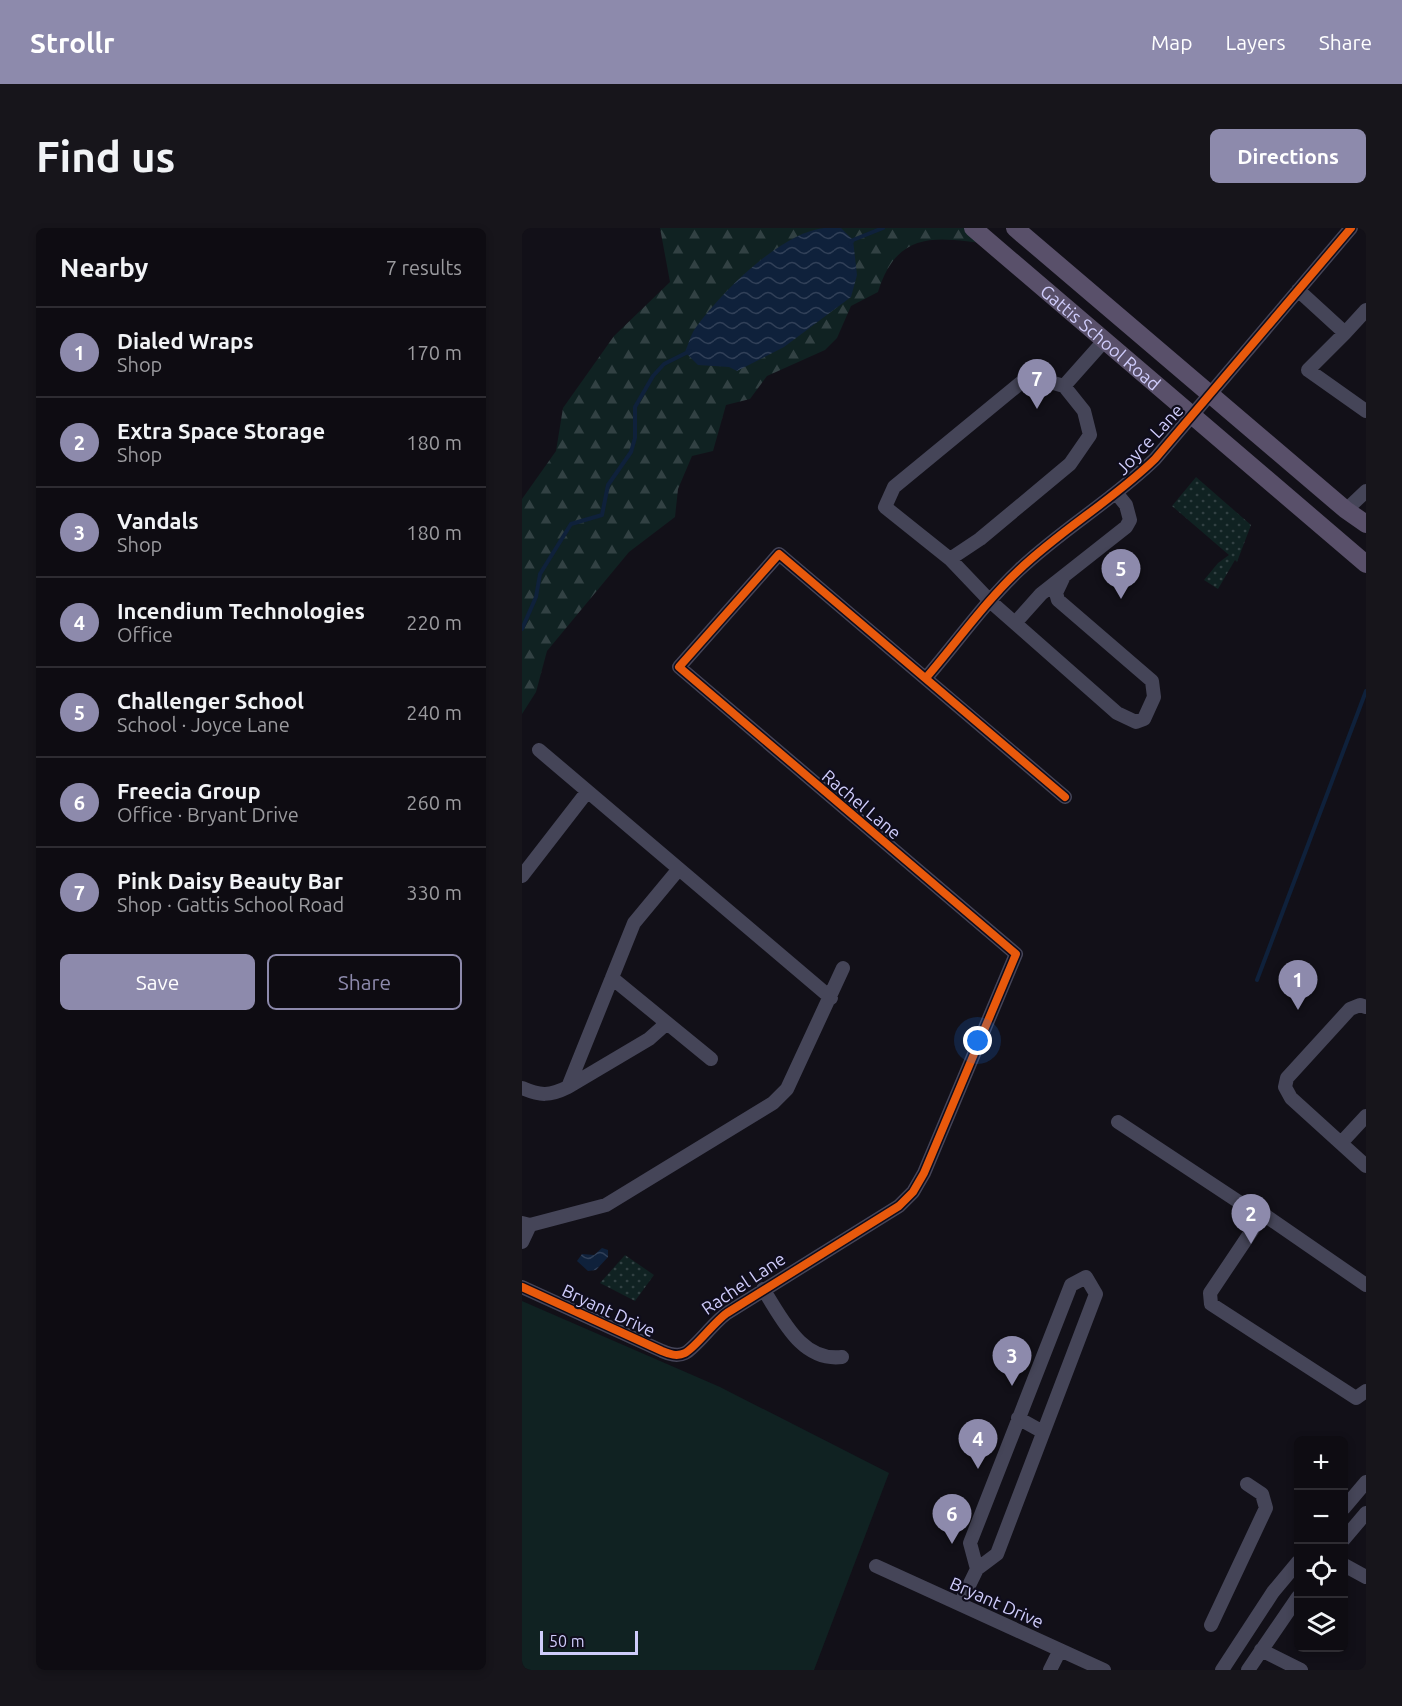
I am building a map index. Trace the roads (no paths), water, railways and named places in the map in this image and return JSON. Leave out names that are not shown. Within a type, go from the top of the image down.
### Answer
[{"type":"main road","name":"Gattis School Road","points":[[973,228],[1366,564]]},
{"type":"main road","name":"Gattis School Road","points":[[1015,228],[1346,510],[1366,524]]},
{"type":"street","name":"Joyce Lane","points":[[926,678],[1018,570],[1053,540],[1117,494],[1155,459],[1351,228]]},
{"type":"street","points":[[1298,290],[1346,333]]},
{"type":"street","points":[[1366,310],[1308,370],[1366,411]]},
{"type":"street","points":[[1064,386],[1104,341]]},
{"type":"street","points":[[950,559],[980,539],[1070,464],[1090,435],[1084,411],[1064,386],[1029,375],[894,487],[885,507],[950,559],[991,602],[1117,712],[1136,722],[1144,719],[1154,697],[1152,681],[1058,600],[1056,593],[1064,576]]},
{"type":"street","points":[[1346,510],[1366,491]]},
{"type":"street","points":[[1015,623],[1041,594],[1130,520],[1126,505],[1117,494]]},
{"type":"street","name":"Rachel Lane","points":[[685,1353],[712,1324],[763,1289],[899,1206],[913,1192],[924,1173],[1016,954],[679,667],[779,554],[1065,797]]},
{"type":"street","points":[[538,750],[831,998]]},
{"type":"street","points":[[522,876],[587,792]]},
{"type":"street","points":[[568,1087],[634,923],[678,870]]},
{"type":"street","points":[[522,1242],[526,1224],[606,1205],[773,1103],[787,1089],[843,968]]},
{"type":"street","points":[[612,978],[711,1059]]},
{"type":"street","points":[[1366,1007],[1360,1005],[1350,1009],[1287,1078],[1285,1087],[1291,1098],[1366,1166]]},
{"type":"street","points":[[522,1088],[540,1096],[556,1093],[649,1039],[667,1023]]},
{"type":"street","points":[[1341,1143],[1366,1116]]},
{"type":"street","points":[[1118,1122],[1239,1202],[1263,1214],[1366,1285]]},
{"type":"street","points":[[1263,1214],[1210,1293],[1211,1304],[1356,1398],[1366,1391]]},
{"type":"street","points":[[960,1604],[977,1569],[997,1554],[1096,1294],[1086,1277],[1071,1285],[970,1543],[977,1569]]},
{"type":"street","name":"Bryant Drive","points":[[522,1287],[662,1351],[674,1355],[685,1353]]},
{"type":"street","points":[[763,1289],[803,1345],[815,1355],[831,1359],[842,1357]]},
{"type":"street","points":[[1018,1418],[1043,1432]]},
{"type":"street","points":[[1348,1504],[1366,1482]]},
{"type":"street","points":[[1211,1625],[1266,1508],[1262,1494],[1247,1484]]},
{"type":"street","points":[[1348,1534],[1366,1513]]},
{"type":"street","name":"Bryant Drive","points":[[876,1566],[1104,1670]]},
{"type":"street","points":[[1348,1567],[1366,1577]]},
{"type":"street","points":[[1221,1670],[1273,1592],[1294,1568]]},
{"type":"street","points":[[1248,1670],[1298,1598]]},
{"type":"street","points":[[1050,1670],[1060,1650]]},
{"type":"street","points":[[1262,1650],[1301,1670]]},
{"type":"water","points":[[824,228],[841,228],[853,240],[857,275],[851,297],[784,347],[737,371],[729,367],[698,365],[685,352],[693,332],[708,312],[753,266],[789,241],[807,232]]},
{"type":"water","points":[[602,1248],[608,1250],[608,1257],[596,1270],[588,1271],[577,1261],[582,1254],[594,1255]]},
{"type":"waterway","points":[[850,244],[853,240],[883,228]]},
{"type":"waterway","points":[[522,629],[536,597],[540,574],[571,524],[602,515],[608,485],[631,452],[635,438],[635,407],[653,376],[664,364],[690,351]]},
{"type":"waterway","points":[[1257,980],[1366,691]]},
{"type":"place","name":"Pink Daisy Beauty Bar","points":[[1037,409]]},
{"type":"place","name":"Challenger School","points":[[1121,599]]},
{"type":"place","name":"Dialed Wraps","points":[[1298,1010]]},
{"type":"place","name":"Extra Space Storage","points":[[1251,1244]]},
{"type":"place","name":"Vandals","points":[[1012,1386]]},
{"type":"place","name":"Incendium Technologies","points":[[978,1469]]},
{"type":"place","name":"Freecia Group","points":[[952,1544]]}]
